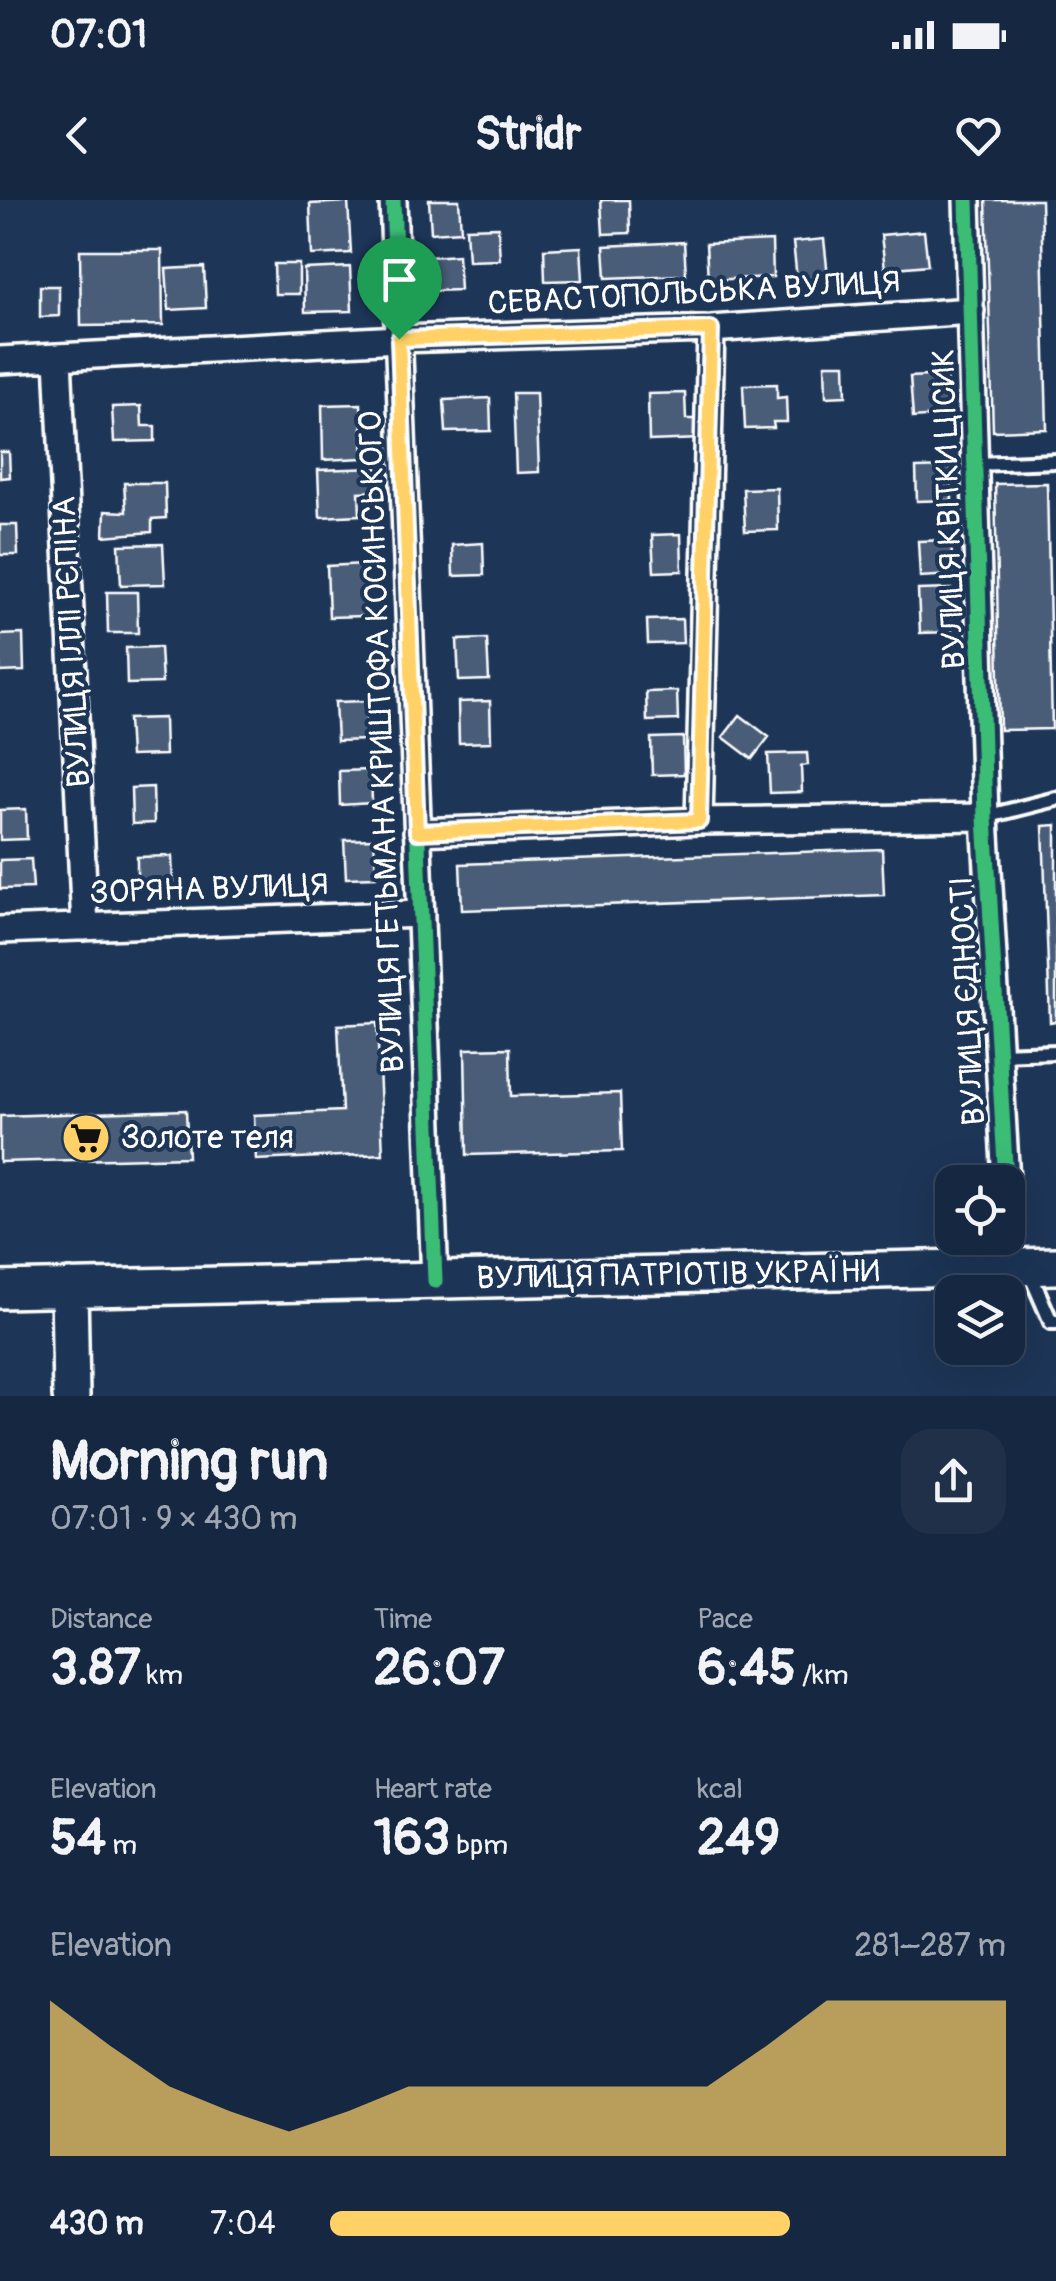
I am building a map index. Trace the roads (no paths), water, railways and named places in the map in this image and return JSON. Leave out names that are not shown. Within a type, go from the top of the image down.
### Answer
[{"type":"main road","name":"ВУЛИЦЯ ПАТРІОТІВ УКРАЇНИ","points":[[0,1290],[1031,1267]]},
{"type":"main road","points":[[69,1288],[72,1396]]},
{"type":"street","name":"ВУЛИЦЯ ГЕТЬМАНА КРИШТОФА КОСИНСЬКОГО","points":[[394,200],[435,1281]]},
{"type":"street","name":"ВУЛИЦЯ КВІТКИ ЦІСИК","points":[[967,200],[985,817]]},
{"type":"street","name":"СЕВАСТОПОЛЬСЬКА ВУЛИЦЯ","points":[[0,360],[399,339],[711,329],[971,311]]},
{"type":"street","points":[[699,821],[711,329]]},
{"type":"street","name":"ВУЛИЦЯ ІЛЛІ РЄПІНА","points":[[58,358],[85,927]]},
{"type":"street","points":[[417,832],[699,821],[985,817]]},
{"type":"street","name":"ВУЛИЦЯ ЄДНОСТІ","points":[[985,817],[1005,1165]]},
{"type":"street","name":"ЗОРЯНА ВУЛИЦЯ","points":[[0,930],[421,914]]},
{"type":"lane","points":[[975,464],[1056,461]]},
{"type":"lane","points":[[985,817],[1056,799]]},
{"type":"lane","points":[[998,1054],[1056,1052]]},
{"type":"lane","points":[[1031,1267],[1051,1322],[1056,1322]]},
{"type":"place","name":"Золоте теля","points":[[86,1138]]}]
